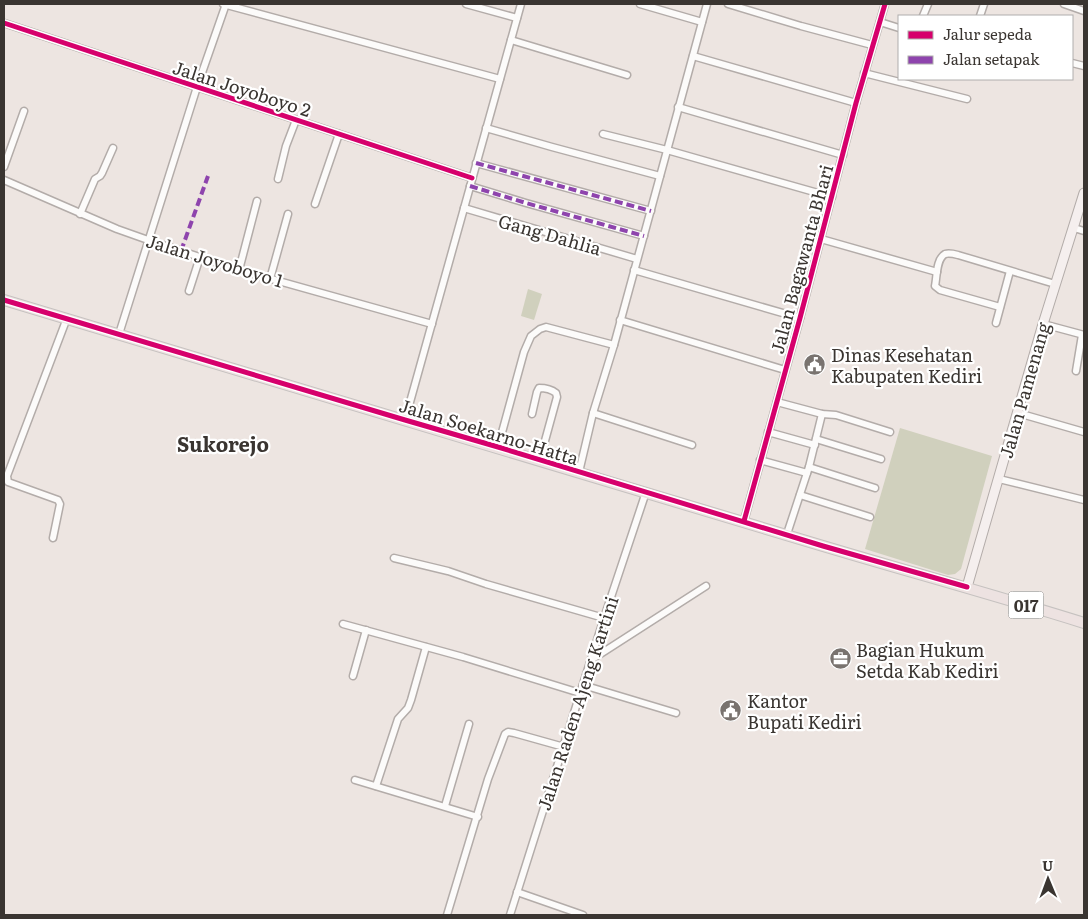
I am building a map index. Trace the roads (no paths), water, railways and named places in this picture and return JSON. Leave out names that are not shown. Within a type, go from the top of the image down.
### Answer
[{"type":"main road","name":"Jalan Pamenang","points":[[967,588],[1043,324],[1084,194]]},
{"type":"main road","name":"Jalan Soekarno-Hatta","points":[[4,300],[967,588]]},
{"type":"main road","name":"017","points":[[967,588],[1084,623]]},
{"type":"street","points":[[119,334],[225,4],[500,79]]},
{"type":"street","points":[[466,4],[517,18]]},
{"type":"street","points":[[405,420],[521,4]]},
{"type":"street","points":[[640,4],[702,22]]},
{"type":"street","points":[[579,472],[706,4]]},
{"type":"street","points":[[728,4],[872,45]]},
{"type":"street","name":"Jalan Bagawanta Bhari","points":[[744,521],[800,318],[864,73],[885,4]]},
{"type":"street","points":[[1064,4],[1084,11]]},
{"type":"street","points":[[880,22],[898,28]]},
{"type":"street","name":"Jalan Joyoboyo 2","points":[[4,23],[472,178]]},
{"type":"street","points":[[511,40],[626,75]]},
{"type":"street","points":[[693,56],[856,103]]},
{"type":"street","points":[[864,73],[967,99]]},
{"type":"street","points":[[678,107],[843,154]]},
{"type":"street","points":[[4,167],[24,111]]},
{"type":"street","points":[[278,179],[286,146],[296,120]]},
{"type":"street","points":[[486,128],[660,176]]},
{"type":"street","points":[[315,204],[339,134]]},
{"type":"street","points":[[603,134],[667,150],[832,197]]},
{"type":"street","points":[[80,214],[94,179],[102,173],[113,148]]},
{"type":"street","points":[[476,163],[651,211]]},
{"type":"street","name":"Jalan Joyoboyo 1","points":[[4,180],[80,214],[148,240],[239,270],[432,324]]},
{"type":"street","points":[[470,186],[644,236]]},
{"type":"street","points":[[239,270],[257,201]]},
{"type":"street","name":"Gang Dahlia","points":[[464,208],[636,259]]},
{"type":"street","points":[[270,278],[288,214]]},
{"type":"street","points":[[1074,228],[1084,231]]},
{"type":"street","points":[[821,239],[937,272]]},
{"type":"street","points":[[1000,307],[940,290],[935,286],[939,263],[943,255],[948,253],[958,255],[1055,284]]},
{"type":"street","points":[[189,290],[200,257]]},
{"type":"street","points":[[634,270],[800,318]]},
{"type":"street","points":[[996,323],[1010,271]]},
{"type":"street","points":[[53,538],[60,504],[58,500],[8,482],[7,476],[67,318]]},
{"type":"street","points":[[620,320],[785,370]]},
{"type":"street","points":[[1043,324],[1083,335],[1076,371]]},
{"type":"street","points":[[498,447],[524,352],[531,336],[535,332],[546,327],[614,345]]},
{"type":"street","points":[[532,414],[536,392],[539,388],[553,390],[556,393],[557,397],[540,459]]},
{"type":"street","points":[[777,402],[822,414],[836,414],[890,432]]},
{"type":"street","points":[[594,413],[692,445]]},
{"type":"street","points":[[1018,413],[1084,432]]},
{"type":"street","points":[[787,534],[808,470],[822,414]]},
{"type":"street","points":[[768,432],[881,459]]},
{"type":"street","points":[[760,460],[808,470],[875,488]]},
{"type":"street","points":[[999,479],[1084,500]]},
{"type":"street","name":"Jalan Raden Ajeng Kartini","points":[[510,915],[646,492]]},
{"type":"street","points":[[800,495],[870,517]]},
{"type":"street","points":[[394,558],[448,571],[604,618]]},
{"type":"street","points":[[591,660],[706,586]]},
{"type":"street","points":[[343,624],[580,693]]},
{"type":"street","points":[[353,676],[366,630]]},
{"type":"street","points":[[376,786],[398,719],[408,708],[411,700],[426,647]]},
{"type":"street","points":[[583,685],[676,713]]},
{"type":"street","points":[[444,806],[469,724]]},
{"type":"street","points":[[448,915],[488,779],[505,734],[508,732],[564,747]]},
{"type":"street","points":[[356,780],[478,817]]},
{"type":"street","points":[[517,892],[583,915]]},
{"type":"place","name":"Dinas Kesehatan Kabupaten Kediri","points":[[815,364]]},
{"type":"place","name":"Bagian Hukum Setda Kab Kediri","points":[[840,659]]},
{"type":"place","name":"Kantor Bupati Kediri","points":[[731,710]]},
{"type":"district","name":"Sukorejo","points":[[223,443]]}]
